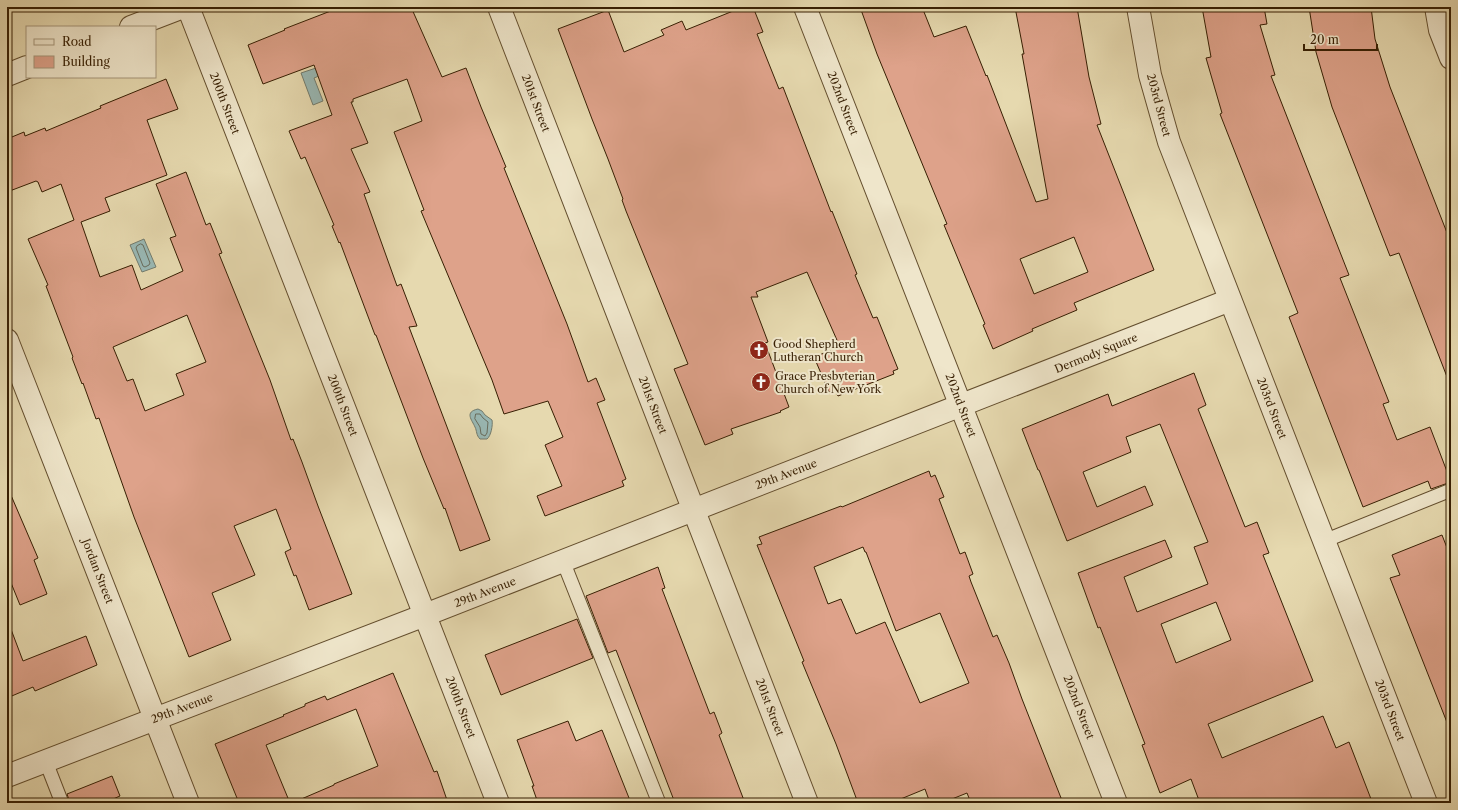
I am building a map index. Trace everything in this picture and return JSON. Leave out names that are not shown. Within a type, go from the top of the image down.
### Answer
[{"type":"street","points":[[134,26],[183,7]]},
{"type":"street","name":"200th Street","points":[[188,7],[498,803]]},
{"type":"street","name":"201st Street","points":[[499,7],[807,803]]},
{"type":"street","name":"202nd Street","points":[[805,7],[1116,803]]},
{"type":"street","name":"203rd Street","points":[[1138,7],[1150,75],[1169,142],[1426,803]]},
{"type":"street","points":[[1436,7],[1440,30],[1451,58]]},
{"type":"street","points":[[7,75],[26,68]]},
{"type":"street","name":"Dermody Square","points":[[962,406],[1230,300]]},
{"type":"street","name":"Jordan Street","points":[[7,340],[188,803]]},
{"type":"street","name":"29th Avenue","points":[[7,776],[962,406]]},
{"type":"lane","points":[[1324,541],[1451,490]]},
{"type":"lane","points":[[563,561],[659,803]]},
{"type":"lane","points":[[46,762],[62,803]]},
{"type":"water","points":[[316,68],[319,76],[314,78],[323,101],[313,105],[301,73]]},
{"type":"water","points":[[144,239],[156,267],[142,272],[130,245]]},
{"type":"water","points":[[478,409],[492,420],[490,435],[487,439],[479,438],[470,416],[471,412]]},
{"type":"building","points":[[341,7],[411,7],[442,77],[466,68],[506,167],[504,168],[567,324],[588,382],[596,378],[605,400],[597,403],[626,479],[622,481],[624,486],[545,516],[537,496],[562,486],[545,445],[563,437],[548,401],[504,414],[492,380],[421,211],[424,210],[394,132],[422,121],[407,79],[353,99],[353,102],[351,102],[368,143],[351,149],[370,192],[364,194],[397,286],[401,284],[417,326],[409,327],[490,540],[460,551],[445,508],[444,509],[423,458],[340,242],[339,243],[332,226],[334,225],[305,157],[301,159],[289,131],[332,115],[314,65],[263,84],[248,45]]},
{"type":"building","points":[[743,7],[753,7],[763,32],[757,34],[779,89],[783,87],[831,212],[832,211],[857,274],[855,275],[873,318],[877,317],[898,369],[893,371],[894,374],[838,396],[835,390],[829,392],[814,357],[840,347],[807,272],[756,292],[758,297],[751,297],[768,342],[765,343],[789,407],[780,411],[781,412],[731,429],[733,434],[705,445],[674,369],[688,364],[626,211],[622,200],[623,199],[558,29],[608,10],[624,52],[664,35],[661,30],[682,21],[686,30]]},
{"type":"building","points":[[860,7],[922,7],[934,37],[966,26],[986,76],[987,75],[1036,202],[1048,199],[1015,7],[1077,7],[1089,77],[1101,124],[1097,125],[1154,270],[1074,303],[1077,310],[1032,329],[1033,331],[993,349],[983,325],[985,324],[944,225],[947,224],[877,54]],"holes":[[[1074,237],[1088,272],[1034,294],[1020,259]]]},
{"type":"building","points":[[1202,7],[1264,7],[1267,24],[1260,25],[1275,75],[1271,76],[1349,275],[1340,278],[1389,402],[1383,404],[1397,440],[1430,427],[1451,482],[1431,489],[1428,481],[1363,507],[1289,317],[1298,313],[1220,114],[1222,113],[1206,58],[1211,57]]},
{"type":"building","points":[[1309,7],[1371,7],[1375,39],[1390,87],[1451,243],[1451,382],[1449,382],[1399,253],[1390,256],[1332,107],[1316,52]]},
{"type":"building","points":[[166,79],[178,109],[147,120],[167,175],[105,198],[110,211],[81,222],[100,277],[132,265],[141,290],[183,271],[170,238],[176,236],[156,184],[186,172],[206,225],[210,223],[222,253],[219,254],[270,380],[291,440],[293,439],[352,594],[309,610],[296,575],[294,576],[285,552],[291,549],[276,509],[234,526],[255,575],[212,593],[231,640],[189,657],[134,517],[99,418],[96,419],[72,358],[73,357],[46,286],[48,285],[28,239],[74,220],[61,184],[42,192],[38,182],[36,181],[7,192],[7,139],[24,132],[25,136],[45,128],[46,131],[101,108],[100,106]],"holes":[[[187,315],[206,362],[176,374],[184,395],[145,411],[133,379],[127,381],[113,347]]]},
{"type":"building","points":[[1194,373],[1206,405],[1198,409],[1245,527],[1257,522],[1269,553],[1263,555],[1313,681],[1208,724],[1222,758],[1323,716],[1336,748],[1349,742],[1371,799],[1361,803],[1200,803],[1191,779],[1160,793],[1142,745],[1145,744],[1100,627],[1098,628],[1078,573],[1165,540],[1172,557],[1124,577],[1137,612],[1208,584],[1194,547],[1208,542],[1160,424],[1126,437],[1131,452],[1083,472],[1097,507],[1145,486],[1153,505],[1067,541],[1022,429],[1108,394],[1112,406]],"holes":[[[1216,602],[1231,640],[1176,663],[1161,624]]]},
{"type":"building","points":[[929,471],[931,477],[935,475],[944,497],[939,499],[960,554],[965,552],[973,574],[969,576],[971,582],[993,637],[997,635],[1009,663],[1063,803],[971,803],[967,793],[942,803],[930,803],[925,789],[891,803],[858,803],[836,744],[802,662],[804,661],[757,545],[762,544],[759,537],[841,506],[842,507]],"holes":[[[863,547],[896,631],[940,613],[969,683],[920,703],[885,622],[856,634],[841,599],[828,604],[814,567]]]},
{"type":"building","points":[[7,486],[38,558],[34,560],[47,594],[20,605],[7,573]]},
{"type":"building","points":[[1442,535],[1451,558],[1451,730],[1390,578],[1400,575],[1392,555]]},
{"type":"building","points":[[658,567],[665,588],[662,589],[710,714],[714,712],[722,733],[719,735],[745,803],[675,803],[616,650],[608,653],[586,596]]},
{"type":"building","points":[[577,619],[593,658],[501,695],[485,655]]},
{"type":"building","points":[[9,624],[23,661],[86,636],[97,665],[35,691],[33,687],[7,698],[7,625]]},
{"type":"building","points":[[393,673],[434,772],[437,771],[448,803],[292,803],[378,766],[356,709],[266,745],[290,803],[239,803],[215,744],[284,716],[283,715],[305,706],[305,704],[325,696],[327,700]]},
{"type":"building","points":[[568,721],[576,741],[602,730],[631,803],[538,803],[532,786],[534,786],[517,740]]},
{"type":"building","points":[[112,776],[120,796],[104,803],[70,803],[67,794]]},
{"type":"place","name":"Good Shepherd Lutheran Church","points":[[759,350]]},
{"type":"place","name":"Grace Presbyterian Church of New York","points":[[761,382]]}]
